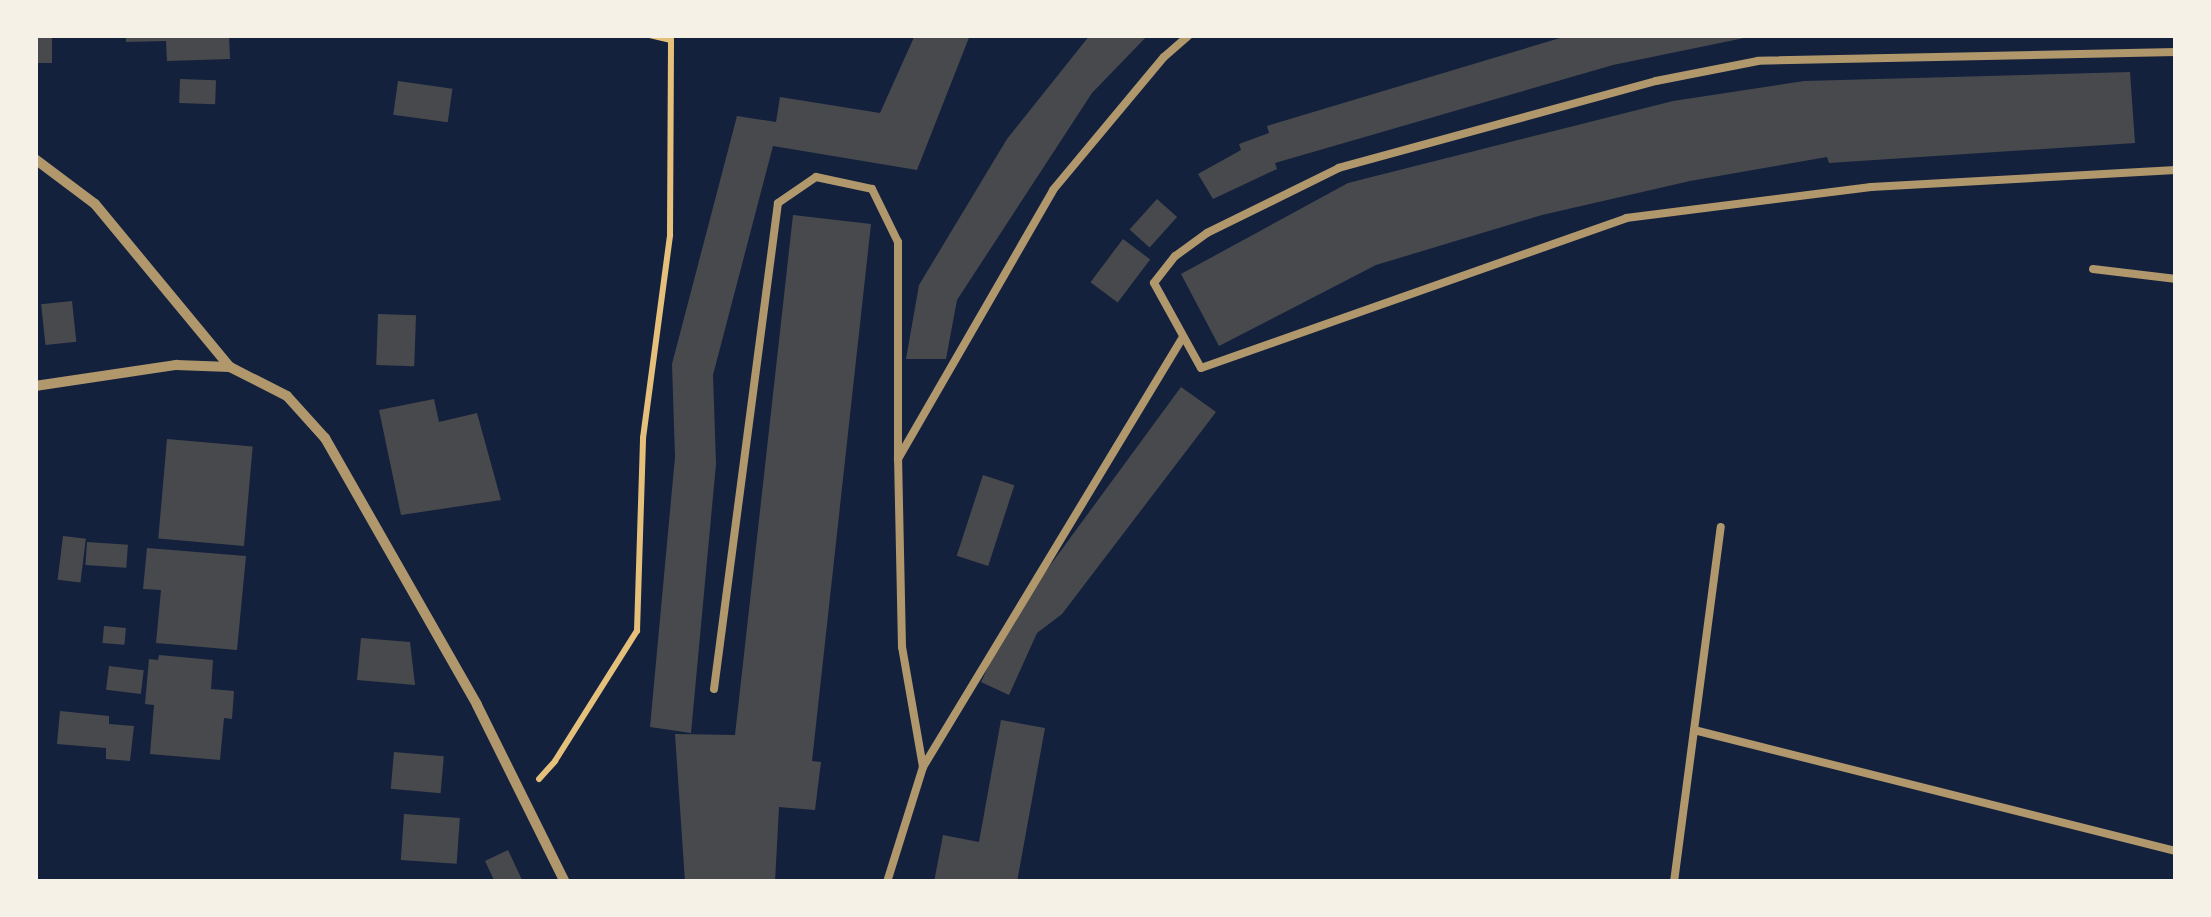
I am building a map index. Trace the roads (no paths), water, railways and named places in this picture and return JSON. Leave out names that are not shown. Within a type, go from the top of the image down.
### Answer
[{"type":"street","points":[[35,159],[94,204],[230,367],[287,396],[325,438],[524,794],[565,882]]},
{"type":"street","points":[[35,386],[176,365],[230,367]]},
{"type":"lane","points":[[898,460],[1053,190],[1164,57],[1190,35]]},
{"type":"lane","points":[[2176,52],[1758,61],[1656,81],[1338,168],[1207,233],[1176,256],[1154,283],[1200,368],[1626,218],[1870,187],[2176,170]]},
{"type":"lane","points":[[714,689],[778,203],[816,176],[872,189],[898,242],[902,647],[923,767]]},
{"type":"lane","points":[[2093,269],[2176,280]]},
{"type":"lane","points":[[887,882],[923,767],[1183,337]]},
{"type":"lane","points":[[1674,882],[1721,527]]},
{"type":"lane","points":[[1694,730],[2176,851]]}]
